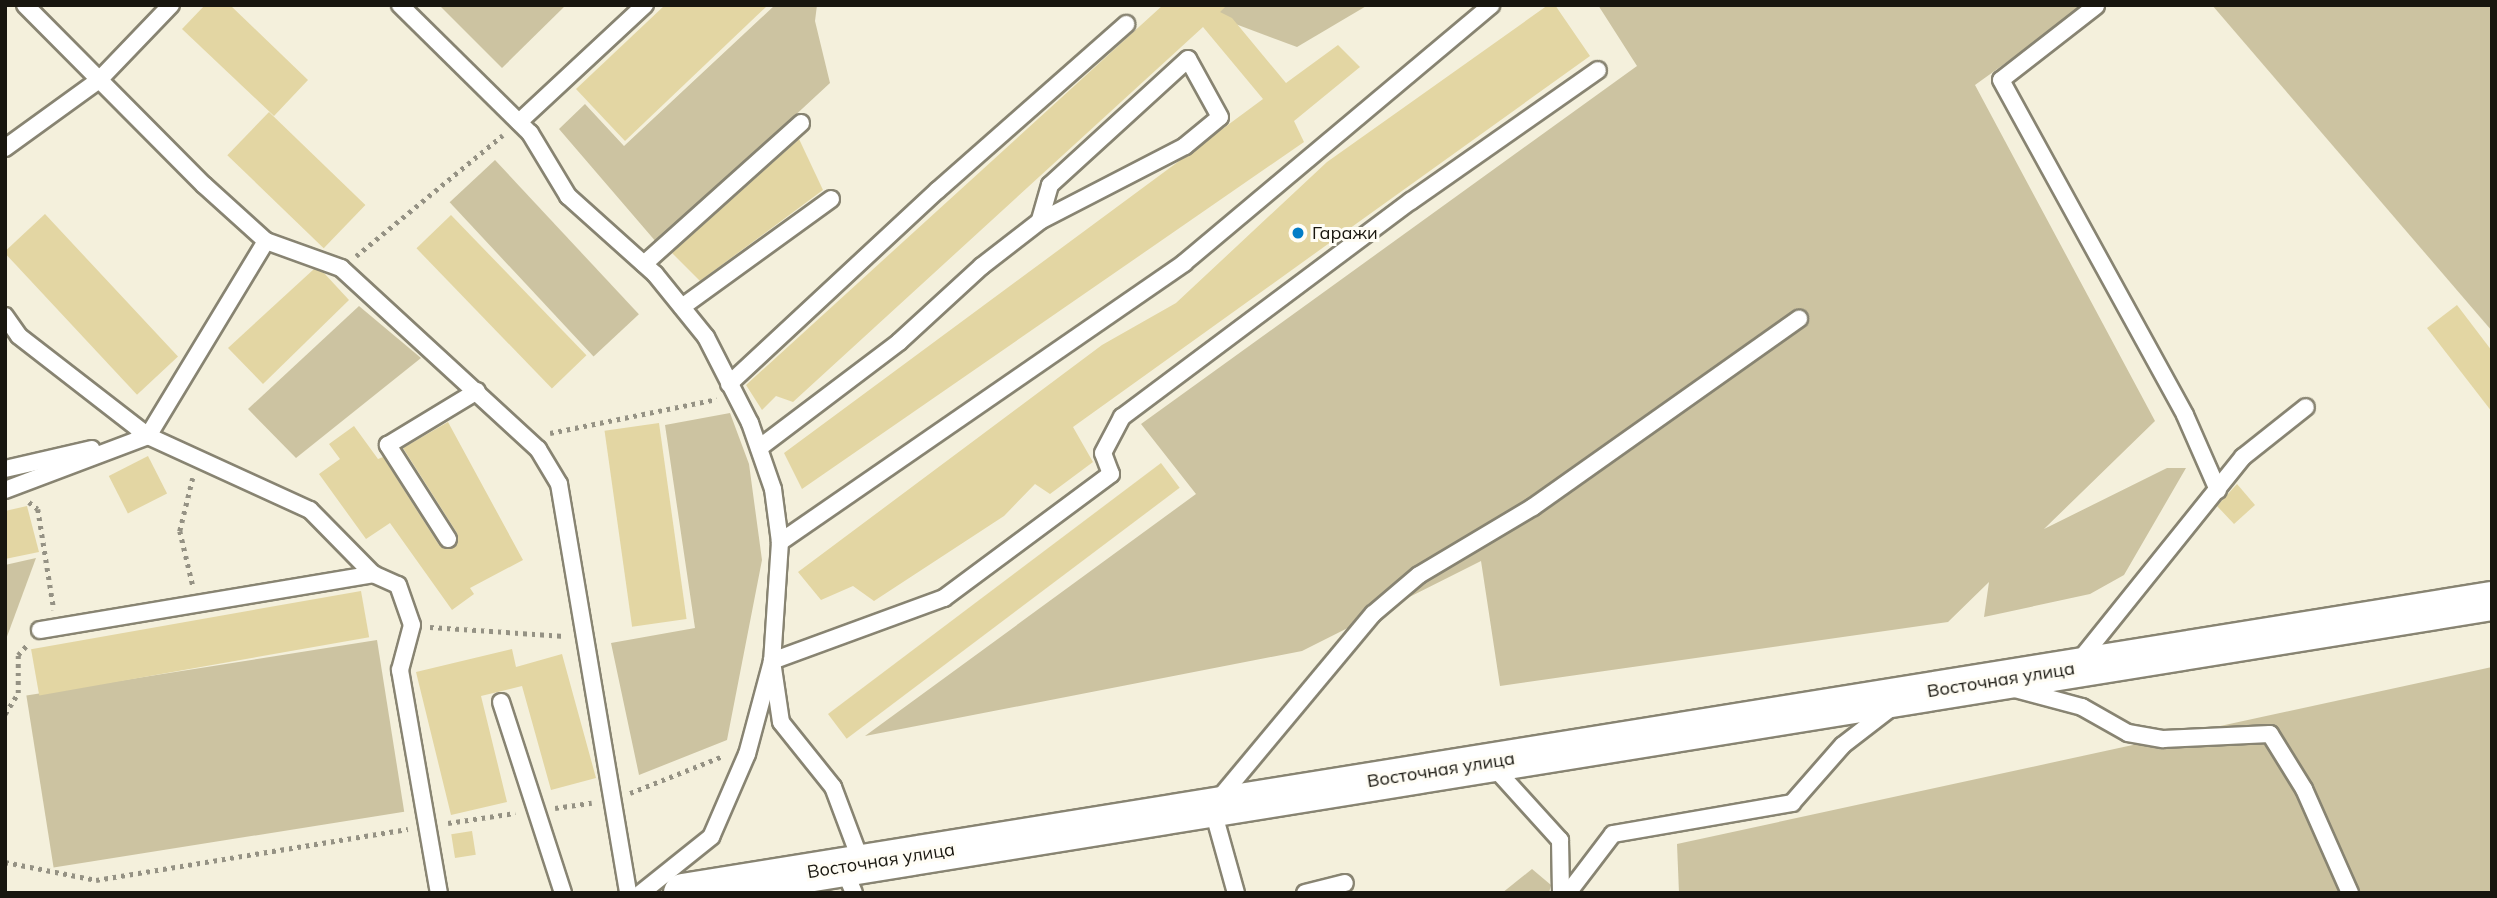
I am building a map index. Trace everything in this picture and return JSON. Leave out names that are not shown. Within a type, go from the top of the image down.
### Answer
[{"type":"main road","name":"Восточная улица","points":[[683,893],[853,875],[1212,807],[2492,601]]},
{"type":"lane","points":[[25,5],[266,241],[341,268],[525,438],[559,484],[628,893]]},
{"type":"lane","points":[[5,148],[99,80],[171,5]]},
{"type":"lane","points":[[400,5],[519,122],[568,196],[644,264],[706,337],[759,448],[773,489],[780,542],[772,661],[749,746],[711,837],[641,893]]},
{"type":"lane","points":[[519,122],[645,5]]},
{"type":"lane","points":[[780,542],[1184,263],[1487,6]]},
{"type":"lane","points":[[2096,6],[2001,80],[2185,415],[2218,490]]},
{"type":"lane","points":[[732,390],[938,190],[1126,24]]},
{"type":"lane","points":[[759,448],[899,342],[982,266],[1040,221],[1185,146],[1220,117],[1188,59],[1050,185],[1040,221]]},
{"type":"lane","points":[[772,661],[944,598],[1111,474],[1103,453],[1122,417],[1411,201],[1598,70]]},
{"type":"lane","points":[[644,264],[801,123]]},
{"type":"lane","points":[[682,307],[831,199]]},
{"type":"lane","points":[[8,489],[148,436],[266,241]]},
{"type":"lane","points":[[5,316],[19,336],[148,436],[310,510],[373,574],[398,585],[412,625],[400,670],[439,893]]},
{"type":"lane","points":[[1236,893],[1212,807],[1373,614],[1410,583],[1533,507],[1799,319]]},
{"type":"lane","points":[[447,539],[388,445],[477,391]]},
{"type":"lane","points":[[2073,668],[2243,457],[2306,407]]},
{"type":"lane","points":[[5,469],[148,436]]},
{"type":"lane","points":[[40,630],[373,574]]},
{"type":"lane","points":[[772,661],[781,722],[833,787],[853,875]]},
{"type":"lane","points":[[1989,682],[2082,707],[2128,733],[2151,737],[2270,734],[2304,789],[2350,893]]},
{"type":"lane","points":[[1568,893],[1613,834],[1792,803],[1843,745],[1908,695]]},
{"type":"lane","points":[[501,702],[563,893]]},
{"type":"lane","points":[[1490,763],[1560,840],[1561,893]]},
{"type":"lane","points":[[1305,893],[1345,883]]},
{"type":"path","points":[[341,268],[519,122]]},
{"type":"path","points":[[525,438],[732,390]]},
{"type":"path","points":[[198,458],[180,531],[198,604]]},
{"type":"path","points":[[8,489],[38,509],[57,627]]},
{"type":"path","points":[[412,625],[584,638]]},
{"type":"path","points":[[5,714],[18,693],[19,655],[40,630]]},
{"type":"path","points":[[5,862],[96,880],[427,825],[611,800],[749,746]]},
{"type":"shaded area","points":[[439,5],[566,5],[502,68]]},
{"type":"shaded area","points":[[775,5],[817,5],[815,21],[830,83],[657,243],[559,129],[585,104],[624,146]]},
{"type":"shaded area","points":[[1185,5],[1368,5],[1297,47]]},
{"type":"shaded area","points":[[1598,5],[2086,5],[1975,85],[2155,421],[2044,529],[2167,468],[2186,468],[2124,575],[2090,594],[1984,617],[1989,582],[1948,622],[1500,686],[1481,561],[1302,651],[865,736],[1196,494],[1141,424],[1637,66]]},
{"type":"shaded area","points":[[2212,5],[2492,5],[2492,331]]},
{"type":"shaded area","points":[[495,160],[639,314],[594,357],[450,202]]},
{"type":"shaded area","points":[[359,306],[421,358],[296,458],[248,409]]},
{"type":"shaded area","points":[[730,413],[749,464],[762,560],[727,740],[639,775],[611,643],[695,628],[665,425]]},
{"type":"shaded area","points":[[36,558],[5,642],[5,565]]},
{"type":"shaded area","points":[[377,640],[404,812],[54,867],[26,696]]},
{"type":"shaded area","points":[[2492,667],[2492,893],[1679,893],[1677,844]]},
{"type":"shaded area","points":[[1532,869],[1551,885],[1549,893],[1502,893]]},
{"type":"building","points":[[205,5],[230,5],[308,80],[274,116],[182,29]]},
{"type":"building","points":[[665,5],[768,5],[625,141],[576,89]]},
{"type":"building","points":[[1163,5],[1227,5],[1220,12],[1232,18],[1286,83],[1338,45],[1360,67],[1294,121],[1304,142],[802,489],[784,453],[1263,99],[1203,27],[793,402],[776,396],[762,410],[746,385]]},
{"type":"building","name":"Гаражи","points":[[1548,5],[1555,5],[1590,56],[1073,427],[1093,462],[1050,494],[1035,484],[1004,516],[874,601],[853,586],[821,600],[798,572],[1102,345],[1176,303],[1327,162]]},
{"type":"building","points":[[269,112],[365,205],[324,248],[227,155]]},
{"type":"building","points":[[799,139],[823,190],[700,281],[672,253]]},
{"type":"building","points":[[45,214],[178,357],[137,395],[5,253]]},
{"type":"building","points":[[451,215],[586,355],[552,389],[416,248]]},
{"type":"building","points":[[314,269],[324,273],[349,300],[263,384],[228,348]]},
{"type":"building","points":[[2457,305],[2492,351],[2492,412],[2427,328]]},
{"type":"building","points":[[448,422],[523,560],[470,588],[474,594],[452,610],[390,523],[366,539],[319,474],[340,459],[329,444],[354,426],[378,459],[383,457],[439,545],[453,548],[457,533],[403,448]]},
{"type":"building","points":[[659,423],[687,619],[632,627],[605,431]]},
{"type":"building","points":[[148,456],[167,493],[128,513],[109,476]]},
{"type":"building","points":[[1161,463],[1180,488],[847,739],[828,714]]},
{"type":"building","points":[[2237,484],[2255,505],[2234,524],[2217,506]]},
{"type":"building","points":[[27,506],[39,552],[5,559],[5,511]]},
{"type":"building","points":[[361,591],[369,637],[39,695],[31,649]]},
{"type":"building","points":[[512,649],[516,667],[562,654],[596,778],[551,790],[522,686],[481,696],[507,802],[451,815],[416,672]]},
{"type":"building","points":[[472,831],[476,855],[455,858],[451,834]]},
{"type":"place","name":"Гаражи","points":[[1298,233]]}]
